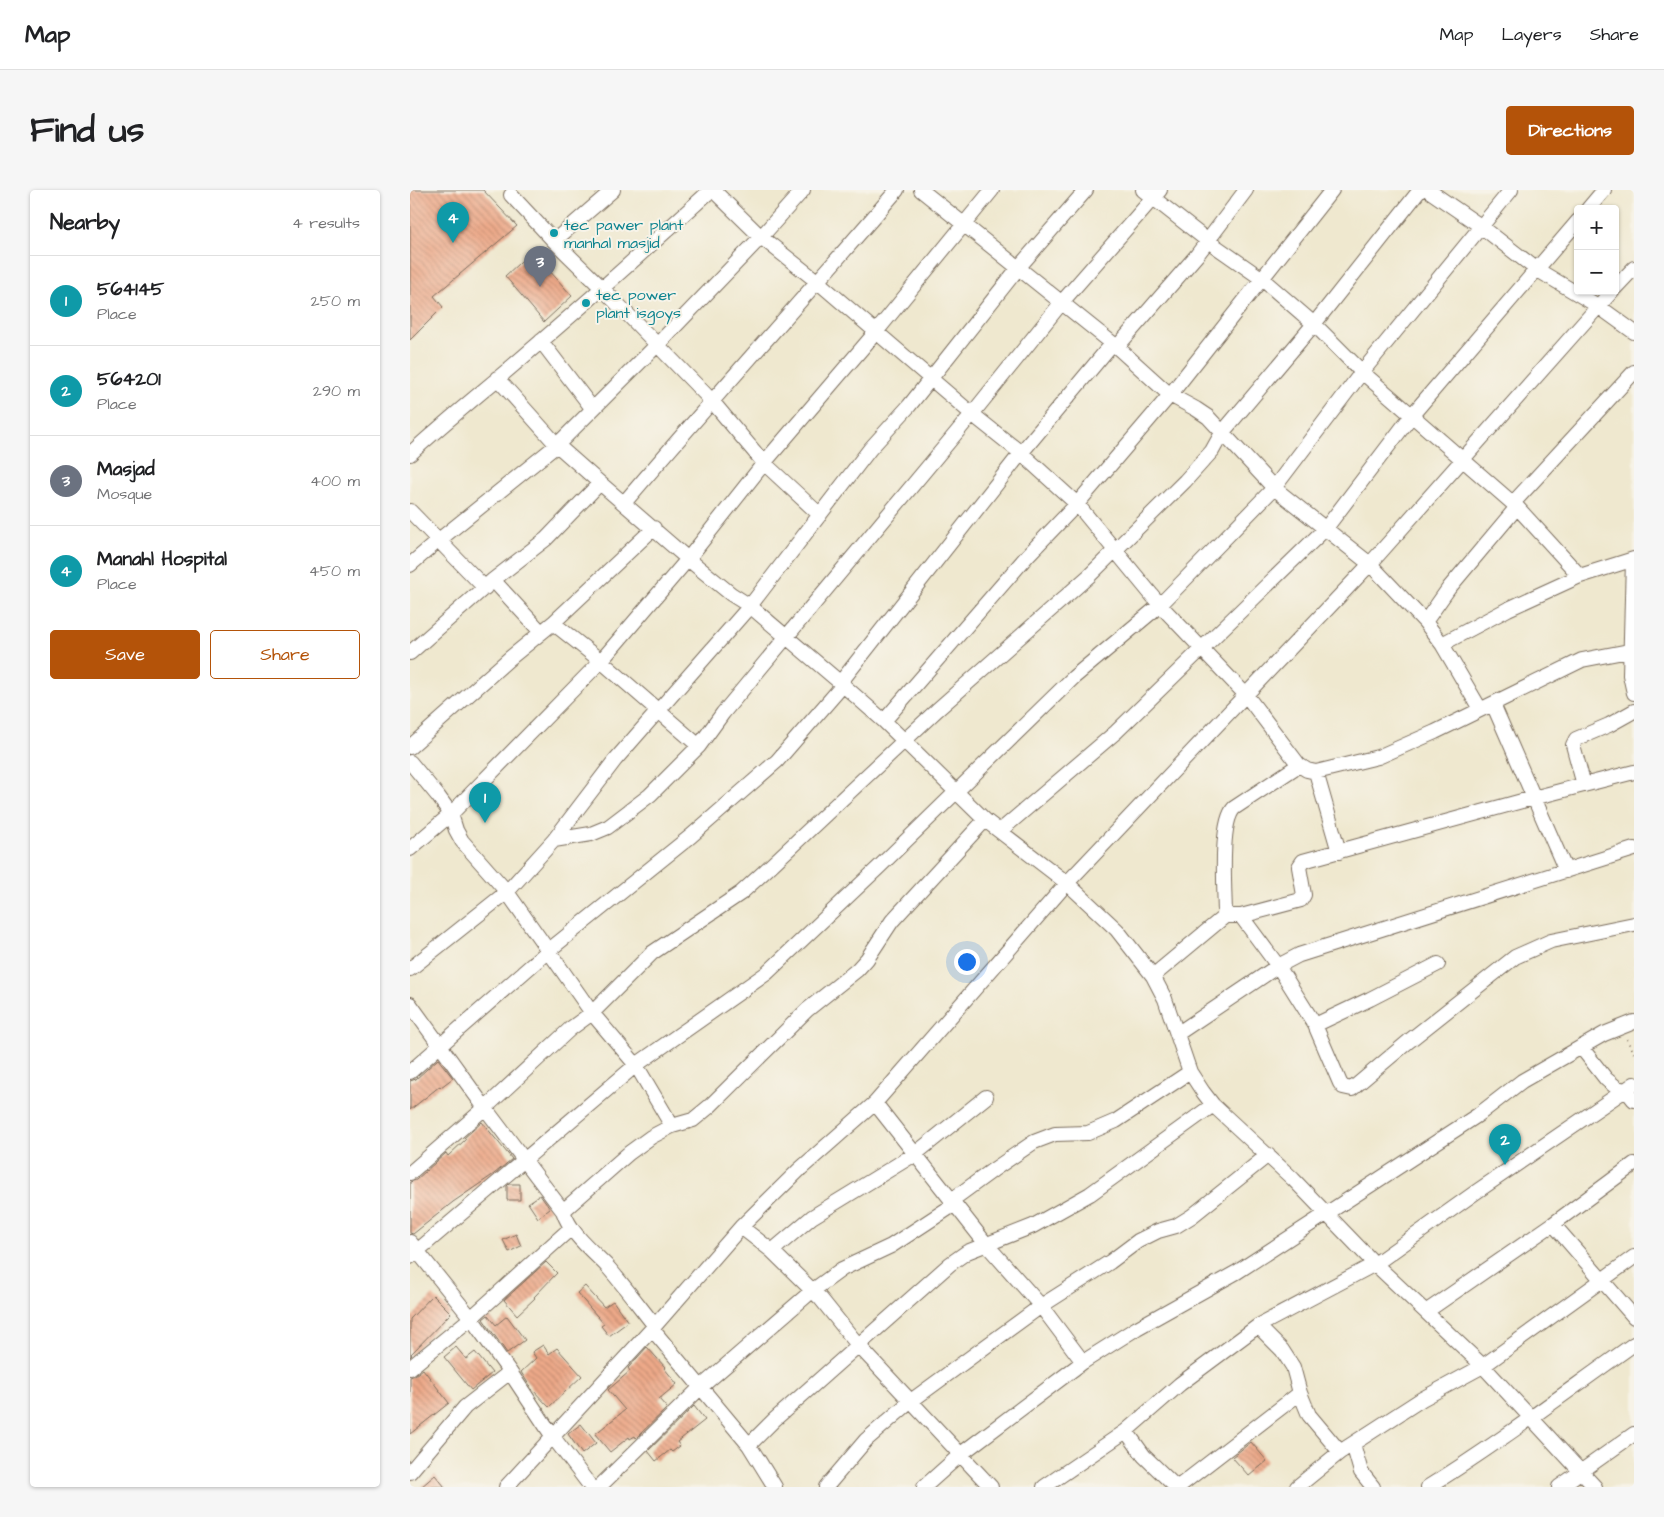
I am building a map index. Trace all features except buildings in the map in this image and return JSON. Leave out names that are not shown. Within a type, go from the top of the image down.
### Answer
[{"type":"street","points":[[554,241],[612,190]]},
{"type":"street","points":[[410,454],[460,408],[541,341],[712,190],[761,237],[818,282],[972,414],[1021,453],[1077,504],[1160,605],[1246,696],[1299,765],[1306,770],[1316,772],[1378,757],[1435,732],[1582,660],[1633,650]]},
{"type":"street","points":[[410,565],[557,445],[658,344],[761,237],[803,190]]},
{"type":"street","points":[[624,503],[711,400],[818,282],[897,190]]},
{"type":"street","points":[[922,190],[1115,345],[1170,395],[1208,417],[1274,488],[1370,564],[1425,622],[1487,707],[1533,798],[1566,871]]},
{"type":"street","points":[[410,849],[451,814],[601,661],[992,190]]},
{"type":"street","points":[[410,969],[506,892],[554,840],[615,760],[750,606],[870,449],[909,406],[1019,267],[1086,190]]},
{"type":"street","points":[[410,1072],[548,951],[691,836],[778,761],[842,684],[1021,453],[1208,241],[1246,190]]},
{"type":"street","points":[[884,721],[1028,555],[1077,504],[1170,395],[1332,190]]},
{"type":"street","points":[[410,1173],[485,1108],[570,1030],[592,1013],[652,954],[741,893],[1010,645],[1075,589],[1212,452],[1222,433],[1314,324],[1420,190]]},
{"type":"street","points":[[1428,190],[1482,227],[1536,269],[1598,306],[1634,332]]},
{"type":"street","points":[[591,1487],[553,1437],[471,1318],[412,1250],[524,1161],[636,1065],[767,973],[1074,677],[1160,605],[1274,488],[1362,372],[1511,190]]},
{"type":"street","points":[[1591,205],[1604,190]]},
{"type":"street","points":[[511,192],[554,241],[658,344],[711,400],[764,463],[820,515]]},
{"type":"street","points":[[554,840],[591,834],[608,827],[650,794],[699,746],[724,712],[972,414],[1152,193],[1208,241],[1261,278],[1314,324],[1362,372],[1515,505],[1580,576]]},
{"type":"street","points":[[1000,831],[1116,732],[1326,528],[1412,415],[1574,226]]},
{"type":"street","points":[[1619,284],[1634,268]]},
{"type":"street","points":[[506,1487],[654,1328],[741,1227],[799,1170],[875,1103],[1066,883],[1370,564],[1608,295]]},
{"type":"street","points":[[541,341],[592,408]]},
{"type":"street","points":[[1425,622],[1449,588],[1515,505],[1634,372]]},
{"type":"street","points":[[497,378],[557,445],[688,558],[731,594],[750,606],[785,638],[842,684],[884,721],[985,820],[1066,883],[1117,930],[1154,976],[1165,999],[1190,1072],[1202,1092],[1213,1105],[1268,1154],[1375,1264],[1427,1311],[1483,1366],[1595,1487]]},
{"type":"street","points":[[410,652],[489,584],[546,539],[600,483]]},
{"type":"street","points":[[410,511],[439,540],[489,584],[547,627],[601,661],[699,746]]},
{"type":"street","points":[[410,747],[547,627],[654,528]]},
{"type":"street","points":[[1442,644],[1508,608],[1580,576],[1633,560],[1633,650],[1630,675],[1634,693]]},
{"type":"street","points":[[1584,785],[1573,745],[1576,739],[1609,726],[1634,711]]},
{"type":"street","points":[[410,762],[451,814],[462,841],[506,892],[592,1013],[636,1065],[672,1126]]},
{"type":"street","points":[[1225,916],[1224,844],[1230,812],[1299,765]]},
{"type":"street","points":[[1316,772],[1339,852]]},
{"type":"street","points":[[1154,976],[1225,916],[1241,916],[1301,900],[1304,895],[1300,867],[1303,861],[1634,772]]},
{"type":"street","points":[[563,1211],[629,1153],[651,1137],[672,1126],[693,1120],[706,1110],[771,1048],[807,1010],[857,970],[867,959],[892,921],[985,820]]},
{"type":"street","points":[[1177,1034],[1278,966],[1299,955],[1634,849]]},
{"type":"street","points":[[1241,916],[1278,966],[1315,1025],[1340,1083],[1344,1087],[1352,1089],[1515,957],[1551,941],[1634,924]]},
{"type":"street","points":[[1315,1025],[1438,964]]},
{"type":"street","points":[[410,1004],[524,1161],[563,1211],[571,1228],[580,1240],[606,1266],[749,1445],[775,1487]]},
{"type":"street","points":[[924,1487],[961,1454],[1084,1362],[1137,1328],[1237,1272],[1478,1115],[1522,1081],[1604,1034],[1634,1022]]},
{"type":"street","points":[[1581,1048],[1606,1079],[1617,1088],[1631,1091]]},
{"type":"street","points":[[598,1487],[701,1387],[812,1291],[842,1269],[891,1246],[1034,1142],[1055,1134],[1088,1133],[1116,1121],[1190,1072]]},
{"type":"street","points":[[1044,1487],[1126,1431],[1180,1384],[1258,1326],[1375,1264],[1476,1192],[1631,1091]]},
{"type":"street","points":[[772,1251],[812,1217],[915,1154],[986,1097]]},
{"type":"street","points":[[875,1103],[986,1244],[1041,1306],[1084,1362]]},
{"type":"street","points":[[749,1445],[774,1420],[950,1264],[967,1252],[1033,1226],[1090,1194],[1213,1105]]},
{"type":"street","points":[[826,1487],[866,1440],[911,1401],[980,1349],[1041,1306],[1110,1262],[1138,1241],[1158,1231],[1176,1226],[1192,1216],[1268,1154]]},
{"type":"street","points":[[1427,1311],[1553,1224],[1634,1164]]},
{"type":"street","points":[[1553,1224],[1634,1317]]},
{"type":"street","points":[[741,1227],[772,1251],[812,1291],[858,1345],[991,1487]]},
{"type":"street","points":[[410,1368],[471,1318],[571,1228]]},
{"type":"street","points":[[1297,1487],[1340,1452],[1422,1400],[1483,1366],[1634,1257]]},
{"type":"street","points":[[1258,1326],[1282,1350],[1293,1367],[1300,1393],[1309,1415],[1340,1452]]},
{"type":"street","points":[[1428,1487],[1475,1458],[1529,1417],[1634,1344]]},
{"type":"street","points":[[410,1472],[465,1407],[510,1372]]},
{"type":"street","points":[[1126,1431],[1144,1456],[1177,1487],[1300,1393]]},
{"type":"street","points":[[1559,1487],[1634,1434]]},
{"type":"street","points":[[1353,1444],[1362,1472],[1373,1487]]},
{"type":"place","name":"tec pawer plant manhal masjid","points":[[554,233]]},
{"type":"place","name":"Manahl Hospital","points":[[453,243]]},
{"type":"place","name":"Masjad","points":[[540,287]]},
{"type":"place","name":"tec power plant isgoys","points":[[586,303]]},
{"type":"place","name":"564145","points":[[485,823]]},
{"type":"place","name":"564201","points":[[1505,1165]]}]
